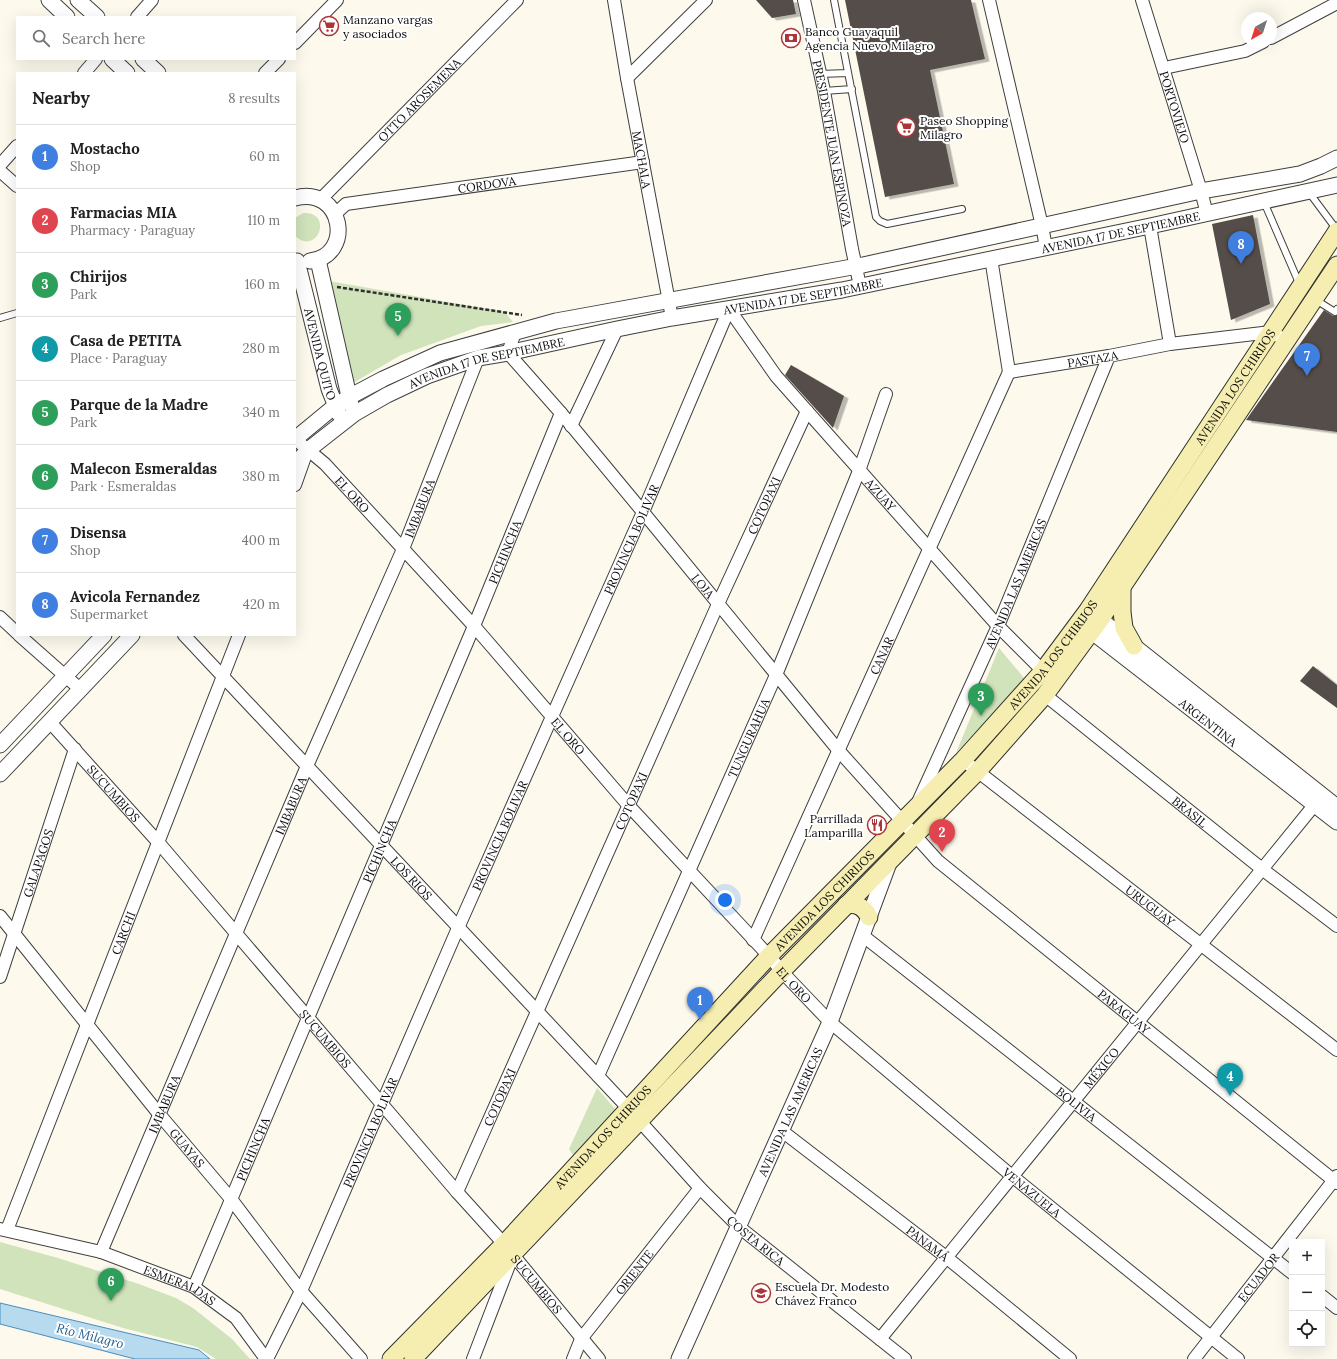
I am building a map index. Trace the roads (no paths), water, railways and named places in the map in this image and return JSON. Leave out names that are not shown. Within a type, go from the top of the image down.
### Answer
[{"type":"main road","name":"AVENIDA LOS CHIRIJOS","points":[[391,1359],[508,1250],[640,1121],[889,860],[978,771],[1047,683],[1090,621],[1271,332],[1337,230]]},
{"type":"main road","name":"AVENIDA LOS CHIRIJOS","points":[[1090,621],[1122,587],[1337,265]]},
{"type":"main road","points":[[1122,587],[1122,612],[1124,628],[1134,646]]},
{"type":"main road","name":"AVENIDA LOS CHIRIJOS","points":[[413,1359],[508,1250],[628,1108],[769,956],[963,760],[1047,683]]},
{"type":"main road","points":[[846,905],[857,905],[866,912],[869,917]]},
{"type":"street","points":[[49,0],[66,16]]},
{"type":"street","points":[[78,0],[96,16]]},
{"type":"street","points":[[138,16],[152,0]]},
{"type":"street","points":[[296,42],[337,0]]},
{"type":"street","name":"OTTO AROSEMENA","points":[[320,200],[517,0]]},
{"type":"street","name":"MACHALA","points":[[614,0],[642,162],[672,318]]},
{"type":"street","points":[[627,78],[706,0]]},
{"type":"street","name":"PRESIDENTE JUAN ESPINOZA","points":[[804,0],[824,91],[855,266],[860,286]]},
{"type":"street","points":[[989,0],[1046,247]]},
{"type":"street","name":"PORTOVIEJO","points":[[1142,0],[1202,191],[1207,214]]},
{"type":"street","points":[[1277,35],[1337,3]]},
{"type":"street","points":[[1164,68],[1245,51],[1251,48]]},
{"type":"street","points":[[85,72],[95,60]]},
{"type":"street","points":[[113,60],[126,72]]},
{"type":"street","points":[[144,60],[157,72]]},
{"type":"street","points":[[266,72],[278,60]]},
{"type":"street","points":[[0,165],[16,147]]},
{"type":"street","name":"AVENIDA 17 DE SEPTIEMBRE","points":[[296,438],[335,406],[349,397],[383,379],[440,353],[556,320],[669,301],[855,266],[1202,191],[1300,174],[1337,158]]},
{"type":"street","name":"CORDOVA","points":[[335,214],[346,204],[642,162]]},
{"type":"street","points":[[0,171],[16,185]]},
{"type":"street","name":"AVENIDA 17 DE SEPTIEMBRE","points":[[296,463],[308,450],[348,418],[387,395],[427,376],[478,358],[672,318],[860,286],[1207,214],[1263,200],[1337,185]]},
{"type":"street","points":[[296,198],[307,196],[320,200],[331,208],[335,214],[338,224],[338,236],[334,246],[327,254],[318,260],[305,262],[296,260]]},
{"type":"street","points":[[1150,226],[1170,344]]},
{"type":"street","points":[[991,258],[1009,372]]},
{"type":"street","name":"AVENIDA QUITO","points":[[296,260],[329,389],[335,406],[348,418]]},
{"type":"street","name":"AVENIDA QUITO","points":[[318,260],[349,397],[348,418]]},
{"type":"street","name":"AZUAY","points":[[729,309],[776,376],[1047,683]]},
{"type":"street","name":"PROVINCIA BOLIVAR","points":[[266,1359],[301,1291],[458,928],[643,512],[729,309]]},
{"type":"street","points":[[571,426],[617,329]]},
{"type":"street","points":[[508,353],[515,332]]},
{"type":"street","points":[[1271,332],[1287,341]]},
{"type":"street","name":"PASTAZA","points":[[1009,372],[1109,356],[1170,344],[1271,332]]},
{"type":"street","name":"LOJA","points":[[508,353],[561,413],[839,751],[914,835]]},
{"type":"street","name":"AVENIDA LAS AMERICAS","points":[[915,808],[998,626],[1109,356]]},
{"type":"street","name":"IMBABURA","points":[[102,1252],[307,766],[403,549],[478,358]]},
{"type":"street","name":"CANAR","points":[[753,940],[1009,372]]},
{"type":"street","name":"TUNGURAHUA","points":[[598,1076],[776,675],[859,471],[886,394]]},
{"type":"street","name":"COTOPAXI","points":[[457,1192],[718,604],[807,411]]},
{"type":"street","name":"PICHINCHA","points":[[194,1287],[380,844],[474,626],[561,413]]},
{"type":"street","name":"EL ORO","points":[[296,440],[325,464],[474,626],[629,806],[830,1022]]},
{"type":"street","points":[[296,482],[308,450]]},
{"type":"street","points":[[0,617],[16,632]]},
{"type":"street","name":"ARGENTINA","points":[[1090,621],[1134,646],[1318,799],[1337,822]]},
{"type":"street","name":"ARGENTINA","points":[[1090,621],[1318,799],[1337,807]]},
{"type":"street","points":[[21,636],[80,689]]},
{"type":"street","points":[[0,745],[103,636]]},
{"type":"street","points":[[0,774],[131,636]]},
{"type":"street","name":"LOS RIOS","points":[[185,636],[640,1121]]},
{"type":"street","name":"CARCHI","points":[[3,1229],[86,1024],[239,636]]},
{"type":"street","name":"BRASIL","points":[[1047,683],[1262,869],[1337,926]]},
{"type":"street","name":"SUCUMBIOS","points":[[49,721],[158,842],[508,1250],[599,1359]]},
{"type":"street","name":"GALAPAGOS","points":[[0,977],[75,749]]},
{"type":"street","name":"URUGUAY","points":[[963,760],[1337,1050]]},
{"type":"street","name":"MÉXICO","points":[[880,1339],[1318,799]]},
{"type":"street","name":"PARAGUAY","points":[[914,835],[938,861],[1336,1180]]},
{"type":"street","name":"AVENIDA LAS AMERICAS","points":[[679,1359],[830,1022],[889,860]]},
{"type":"street","name":"GUAYAS","points":[[0,916],[159,1114],[231,1199],[301,1291],[361,1359]]},
{"type":"street","name":"BOLIVIA","points":[[862,935],[1289,1270]]},
{"type":"street","name":"VENAZUELA","points":[[830,1022],[1012,1176],[1238,1359]]},
{"type":"street","name":"COSTA RICA","points":[[640,1121],[700,1188],[739,1227],[905,1359]]},
{"type":"street","name":"PANAMÁ","points":[[782,1131],[946,1257],[1070,1359]]},
{"type":"street","name":"ECUADOR","points":[[1194,1359],[1336,1180]]},
{"type":"street","name":"ORIENTE","points":[[573,1359],[581,1339],[700,1188]]},
{"type":"street","name":"ESMERALDAS","points":[[3,1229],[102,1252],[194,1287],[236,1318],[266,1359]]},
{"type":"street","points":[[473,1359],[508,1250]]},
{"type":"street","points":[[1325,1298],[1337,1308]]},
{"type":"lane","points":[[834,0],[876,217],[880,221],[887,224],[962,209]]},
{"type":"lane","points":[[820,74],[848,73]]},
{"type":"lane","points":[[824,91],[852,89]]},
{"type":"lane","points":[[1308,191],[1337,230]]},
{"type":"lane","points":[[1263,200],[1301,286]]},
{"type":"lane","points":[[1315,299],[1336,312]]},
{"type":"lane","points":[[0,318],[16,313]]},
{"type":"water","name":"Río Milagro","points":[[0,1303],[199,1350],[210,1359],[135,1359],[0,1324]]},
{"type":"place","name":"Manzano vargas y asociados","points":[[329,26]]},
{"type":"place","name":"Banco Guayaquil Agencia Nuevo Milagro","points":[[791,38]]},
{"type":"place","name":"Paseo Shopping Milagro","points":[[906,127]]},
{"type":"place","name":"Avicola Fernandez","points":[[1241,264]]},
{"type":"place","name":"Parque de la Madre","points":[[398,336]]},
{"type":"place","name":"Disensa","points":[[1307,376]]},
{"type":"place","name":"Chirijos","points":[[981,716]]},
{"type":"place","name":"Parrillada Lamparilla","points":[[877,825]]},
{"type":"place","name":"Farmacias MIA","points":[[942,852]]},
{"type":"place","name":"Mostacho","points":[[700,1020]]},
{"type":"place","name":"Casa de PETITA","points":[[1230,1096]]},
{"type":"place","name":"Escuela Dr. Modesto Chávez Franco","points":[[761,1293]]},
{"type":"place","name":"Malecon Esmeraldas","points":[[111,1301]]}]
